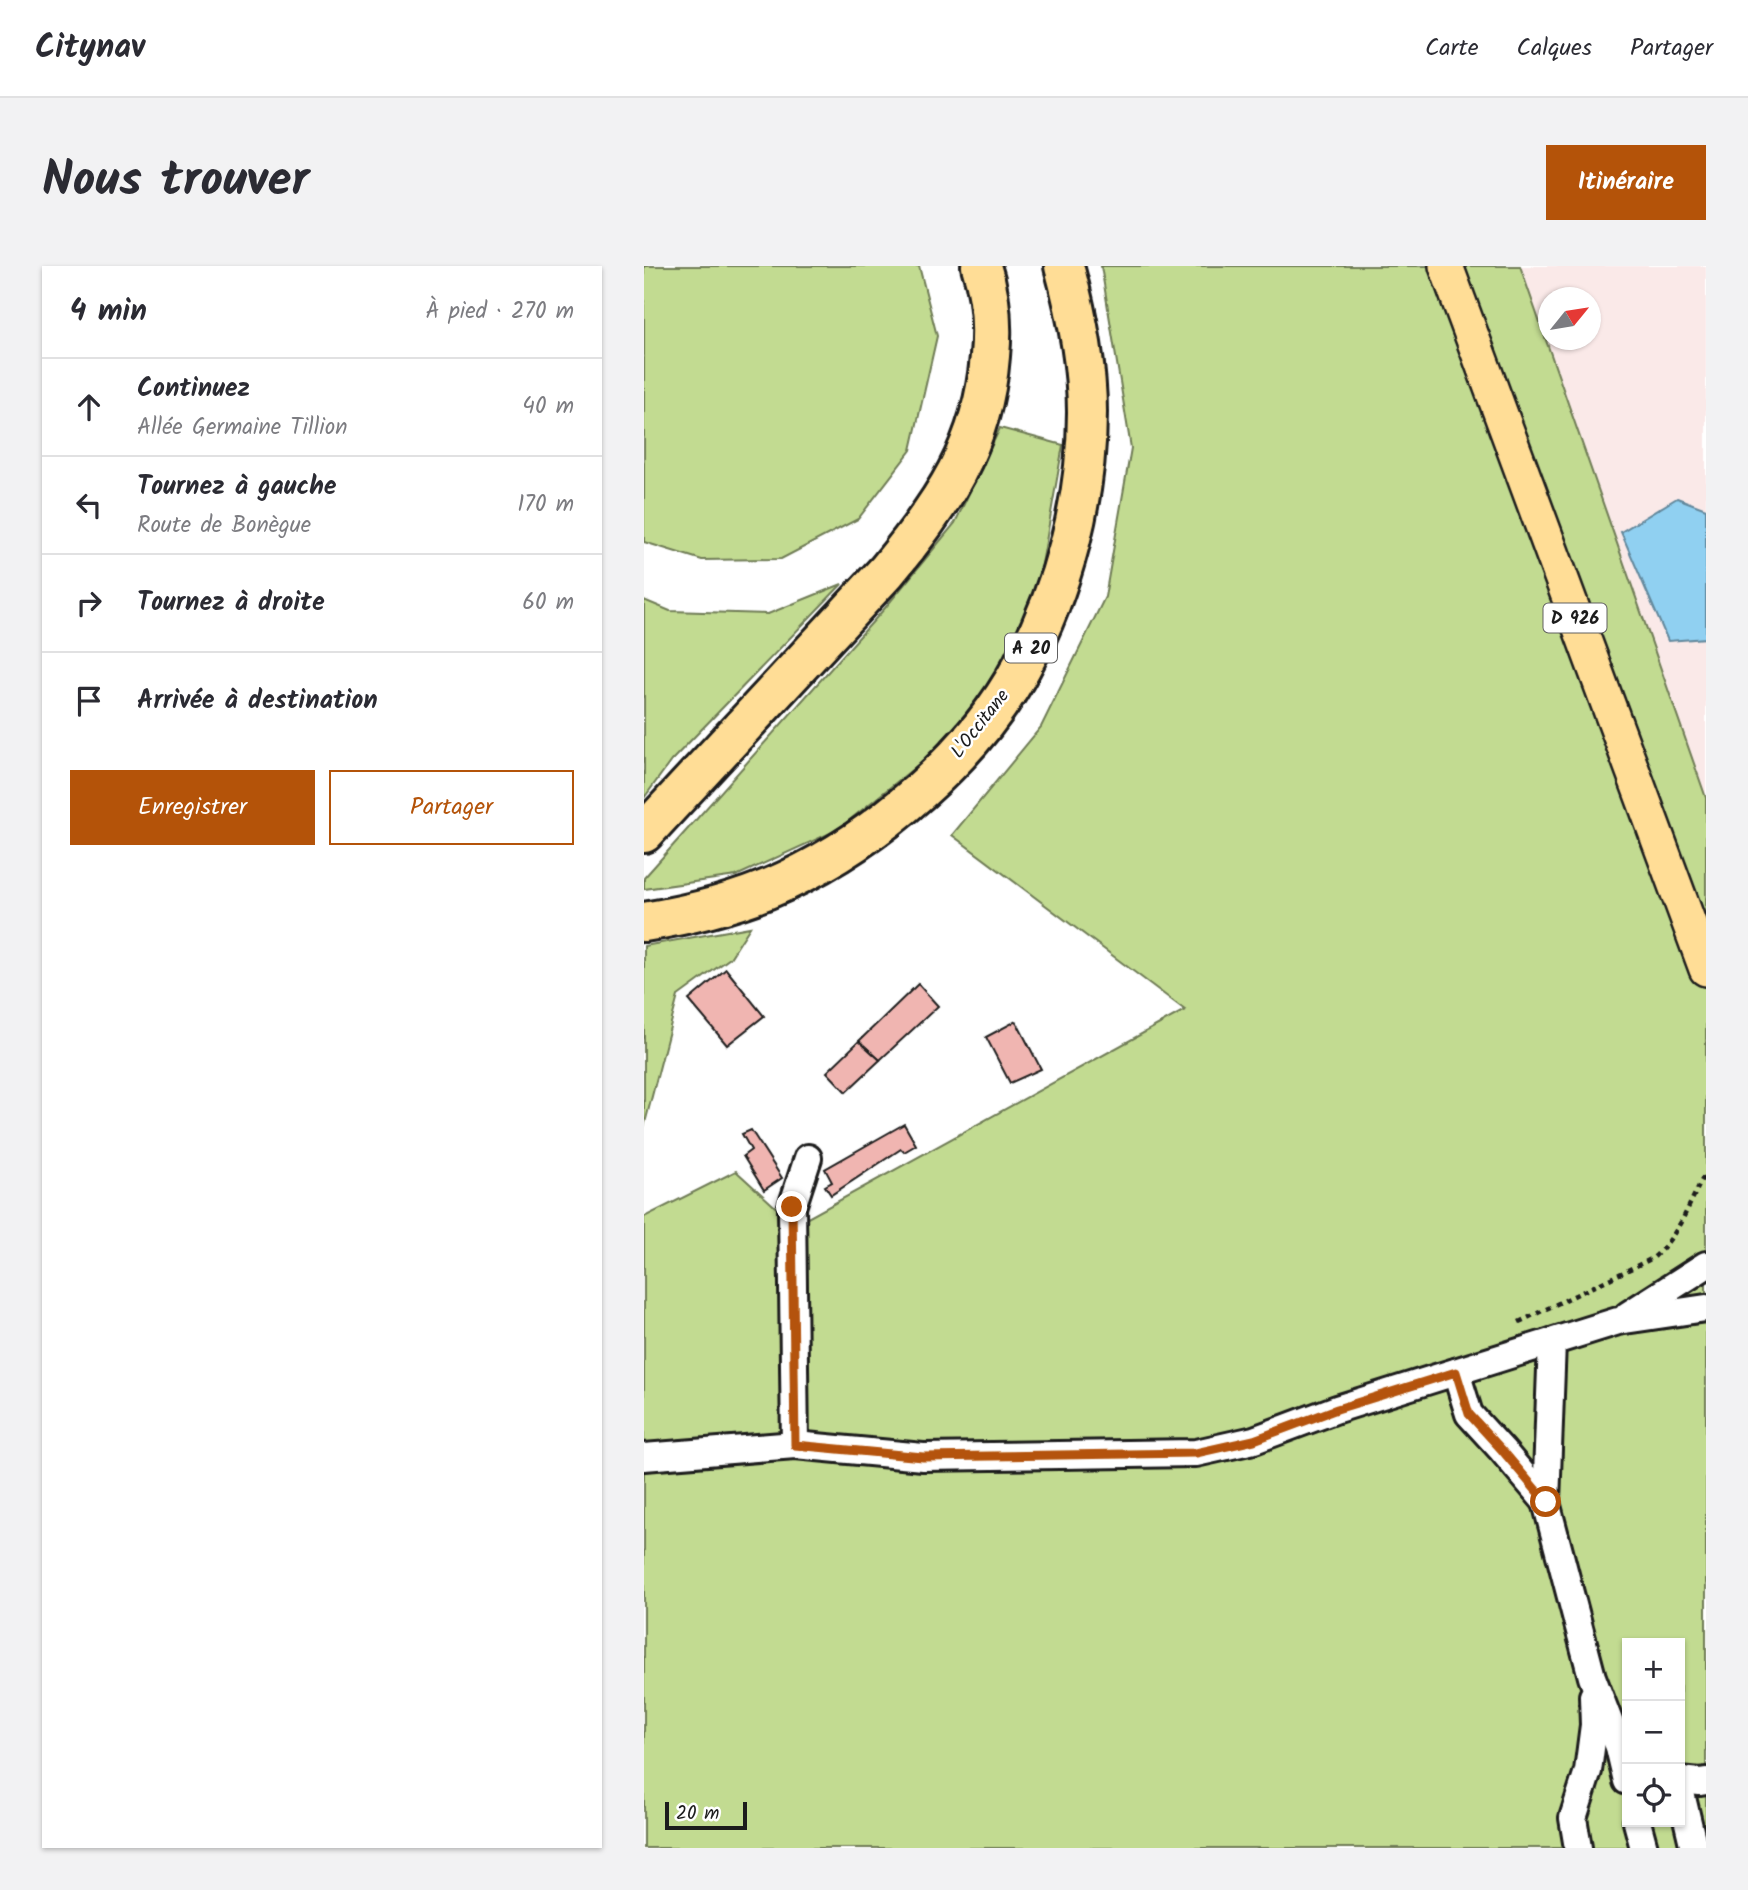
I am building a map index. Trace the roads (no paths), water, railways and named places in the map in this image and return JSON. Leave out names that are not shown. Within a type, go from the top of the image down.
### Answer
[{"type":"highway","points":[[644,833],[887,571],[917,535],[944,495],[963,461],[985,403],[992,333],[991,304],[981,266]]},
{"type":"highway","name":"L'Occitane","points":[[644,922],[686,915],[741,899],[787,881],[877,826],[919,792],[957,754],[982,724],[1021,668],[1044,621],[1062,569],[1076,520],[1084,468],[1087,412],[1084,361],[1075,308],[1064,266]]},
{"type":"main road","name":"D 926","points":[[1446,266],[1706,969]]},
{"type":"street","points":[[795,1445],[792,1207],[808,1158]]},
{"type":"street","points":[[1618,1321],[1706,1265]]},
{"type":"street","points":[[644,1457],[795,1445],[923,1457],[1196,1453],[1254,1440],[1337,1409],[1618,1321],[1706,1308]]},
{"type":"street","points":[[1552,1342],[1546,1502],[1592,1677],[1624,1764]]},
{"type":"street","points":[[1456,1372],[1469,1414],[1546,1502]]},
{"type":"street","points":[[1578,1848],[1573,1818],[1588,1771],[1594,1725],[1592,1677]]},
{"type":"street","points":[[1588,1771],[1622,1774]]},
{"type":"street","points":[[1685,1781],[1706,1780]]},
{"type":"street","points":[[1685,1810],[1694,1848]]},
{"type":"street","points":[[1638,1827],[1644,1848]]},
{"type":"water","points":[[1677,498],[1706,509],[1706,638],[1668,641],[1621,532]]}]
